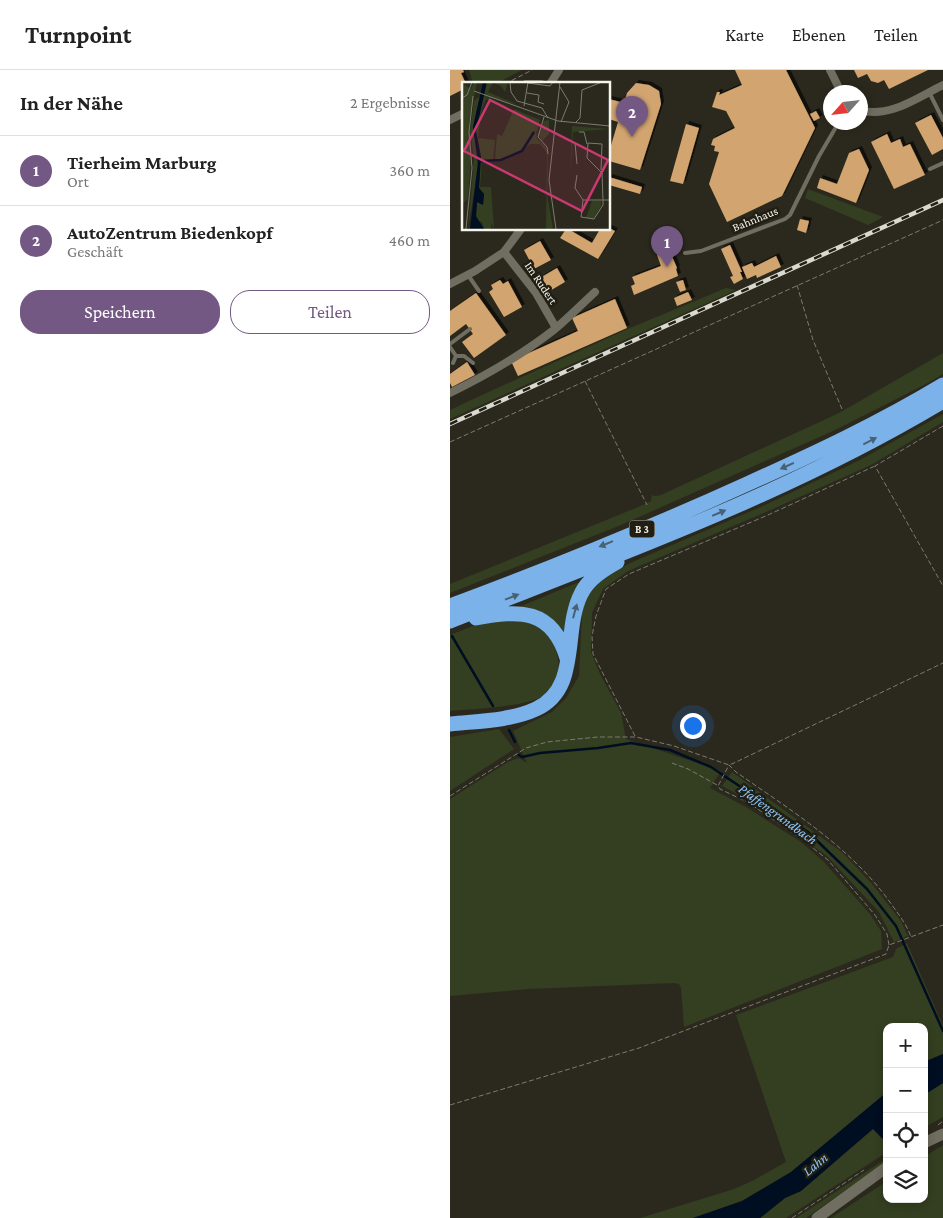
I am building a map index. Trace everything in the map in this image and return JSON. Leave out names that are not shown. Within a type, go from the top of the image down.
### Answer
[{"type":"highway","name":"B 3","points":[[450,606],[704,504],[832,446],[898,412],[943,385]]},
{"type":"highway","name":"B 3","points":[[450,622],[755,498],[827,464],[943,401]]},
{"type":"highway","name":"B 3","points":[[450,724],[524,714],[556,695],[566,672],[574,614],[581,594],[587,585],[609,567],[674,532]]},
{"type":"highway","name":"B 3","points":[[450,622],[506,613],[528,614],[538,618],[553,630],[564,648],[568,659]]},
{"type":"street","points":[[551,82],[559,70]]},
{"type":"street","points":[[830,70],[837,85]]},
{"type":"street","points":[[868,111],[888,111],[943,85]]},
{"type":"street","points":[[450,120],[462,114]]},
{"type":"street","points":[[450,284],[504,252],[520,230]]},
{"type":"street","name":"Im Rudert","points":[[504,252],[536,293],[556,328]]},
{"type":"street","points":[[450,393],[478,379],[556,328],[595,292]]},
{"type":"street","points":[[928,1141],[943,1134]]},
{"type":"street","points":[[817,1218],[883,1170]]},
{"type":"lane","points":[[929,92],[943,120]]},
{"type":"lane","name":"Bahnhaus","points":[[685,253],[701,251],[785,219],[790,215],[819,156],[834,130]]},
{"type":"lane","points":[[930,169],[943,163]]},
{"type":"lane","points":[[468,275],[478,290]]},
{"type":"lane","points":[[450,344],[470,329]]},
{"type":"lane","points":[[450,347],[456,356]]},
{"type":"lane","points":[[456,356],[464,356],[473,363]]},
{"type":"lane","points":[[453,363],[456,356]]},
{"type":"path","points":[[509,82],[532,70]]},
{"type":"path","points":[[450,442],[943,220]]},
{"type":"path","points":[[797,285],[813,340],[842,409]]},
{"type":"path","points":[[585,380],[647,505]]},
{"type":"path","points":[[636,737],[593,654],[592,636],[596,616],[606,590],[629,574],[768,515],[875,466],[943,426]]},
{"type":"path","points":[[875,466],[943,586]]},
{"type":"path","points":[[718,786],[729,765],[943,663]]},
{"type":"path","points":[[450,796],[526,748],[547,742],[598,737],[636,737],[674,746],[729,765],[736,772],[840,846],[877,883],[912,937]]},
{"type":"path","points":[[450,1105],[640,1048],[886,954],[889,945],[887,934],[875,915],[828,860],[803,840],[749,803],[688,769],[672,763]]},
{"type":"path","points":[[889,945],[943,925]]},
{"type":"path","points":[[792,1218],[868,1168]]},
{"type":"green space","points":[[469,70],[522,70],[499,82],[472,82]]},
{"type":"green space","points":[[808,189],[883,217],[868,225],[805,198]]},
{"type":"green space","points":[[726,288],[736,290],[450,419],[450,410],[471,400],[630,328]]},
{"type":"green space","points":[[943,353],[943,374],[835,430],[621,525],[450,593],[450,584],[643,505],[651,501],[652,495],[661,495],[839,413]]},
{"type":"green space","points":[[943,414],[943,422],[871,465],[628,571],[603,589],[592,613],[591,652],[600,674],[621,713],[626,739],[721,771],[710,788],[746,807],[801,842],[823,861],[870,914],[881,931],[882,949],[684,1027],[681,988],[679,984],[674,983],[529,989],[450,996],[450,799],[508,762],[519,758],[527,763],[513,731],[552,712],[566,698],[579,676],[582,613],[585,599],[593,586],[628,564],[765,505],[858,461]]},
{"type":"green space","points":[[584,580],[567,644],[514,609]]},
{"type":"green space","points":[[516,619],[542,629],[547,633],[554,645],[559,667],[549,691],[537,699],[513,705],[450,711],[450,635],[478,624]]},
{"type":"green space","points":[[499,729],[514,749],[450,791],[450,737]]},
{"type":"green space","points":[[732,772],[843,853],[872,884],[901,921],[908,936],[894,942],[879,912],[827,856],[750,801],[722,786]]},
{"type":"green space","points":[[907,943],[943,1026],[943,1054],[928,1060],[928,1023],[883,1023],[883,1095],[791,1172],[742,1201],[693,1218],[640,1218],[734,1189],[786,1162],[736,1015],[893,957],[896,949]]},
{"type":"green space","points":[[943,1083],[943,1117],[928,1126],[928,1113],[928,1092]]},
{"type":"green space","points":[[873,1128],[883,1139],[883,1155],[786,1218],[760,1218],[785,1198],[801,1191]]},
{"type":"green space","points":[[943,1145],[943,1218],[831,1218],[883,1184],[883,1203],[928,1203],[928,1154]]},
{"type":"green space","points":[[883,1161],[883,1164],[806,1218],[796,1218]]},
{"type":"water","points":[[943,1054],[943,1083],[928,1092],[928,1068],[928,1060]]},
{"type":"water","name":"Lahn","points":[[883,1095],[883,1139],[873,1129],[801,1191],[785,1198],[760,1218],[693,1218],[742,1201],[791,1172]]},
{"type":"building","points":[[450,70],[463,70],[464,72],[461,73],[465,82],[462,82],[462,90],[450,96]]},
{"type":"building","points":[[735,70],[786,70],[815,128],[782,196],[727,222],[709,184],[719,152],[714,151],[715,146],[711,145],[713,139],[735,128],[726,111],[712,107],[717,92],[720,92],[719,95],[742,85]]},
{"type":"building","points":[[854,70],[928,70],[889,89],[884,80],[878,83],[871,81],[867,74],[858,78]]},
{"type":"building","points":[[636,83],[649,85],[659,91],[661,104],[640,170],[610,161],[610,149],[618,122],[610,119],[610,99],[624,103],[627,93]]},
{"type":"building","points":[[816,111],[820,118],[814,121],[810,114]]},
{"type":"building","points":[[931,115],[943,138],[943,149],[932,155],[915,123]]},
{"type":"building","points":[[686,124],[699,128],[683,184],[670,181]]},
{"type":"building","points":[[887,134],[891,143],[900,139],[903,147],[910,144],[925,175],[894,189],[871,142]]},
{"type":"building","points":[[859,149],[869,170],[856,203],[817,188],[820,178],[837,184],[849,153]]},
{"type":"building","points":[[610,177],[642,187],[640,194],[610,185]]},
{"type":"building","points":[[800,219],[809,221],[806,233],[797,230]]},
{"type":"building","points":[[610,228],[615,231],[598,259],[560,238],[565,230],[570,230],[592,243],[599,230]]},
{"type":"building","points":[[664,239],[675,242],[671,254],[678,276],[634,295],[631,286],[635,284],[632,277],[661,266],[657,255]]},
{"type":"building","points":[[540,241],[551,260],[534,269],[524,250]]},
{"type":"building","points":[[730,245],[742,272],[740,272],[743,279],[734,284],[730,277],[733,276],[721,249]]},
{"type":"building","points":[[776,256],[781,267],[757,278],[756,275],[747,279],[742,267],[752,263],[754,267]]},
{"type":"building","points":[[557,268],[565,282],[548,292],[540,278]]},
{"type":"building","points":[[500,280],[503,284],[508,281],[522,307],[504,317],[489,292],[493,289],[491,285]]},
{"type":"building","points":[[683,280],[686,290],[680,292],[676,282]]},
{"type":"building","points":[[688,292],[692,300],[677,306],[674,298]]},
{"type":"building","points":[[476,293],[506,335],[474,358],[462,342],[473,334],[466,324],[450,336],[450,311]]},
{"type":"building","points":[[615,299],[627,328],[518,376],[511,361],[578,331],[572,318]]},
{"type":"building","points":[[467,362],[475,375],[452,387],[450,374]]},
{"type":"waterway","name":"Pfaffengrundbach","points":[[452,636],[493,706]]},
{"type":"waterway","name":"Pfaffengrundbach","points":[[509,730],[515,742]]},
{"type":"waterway","name":"Pfaffengrundbach","points":[[519,755],[522,757],[540,753],[631,743],[670,750],[711,767],[808,832],[867,889],[896,926],[943,1031]]},
{"type":"railway","points":[[450,424],[943,200]]},
{"type":"place","name":"AutoZentrum Biedenkopf","points":[[632,137]]},
{"type":"place","name":"Tierheim Marburg","points":[[667,267]]}]
